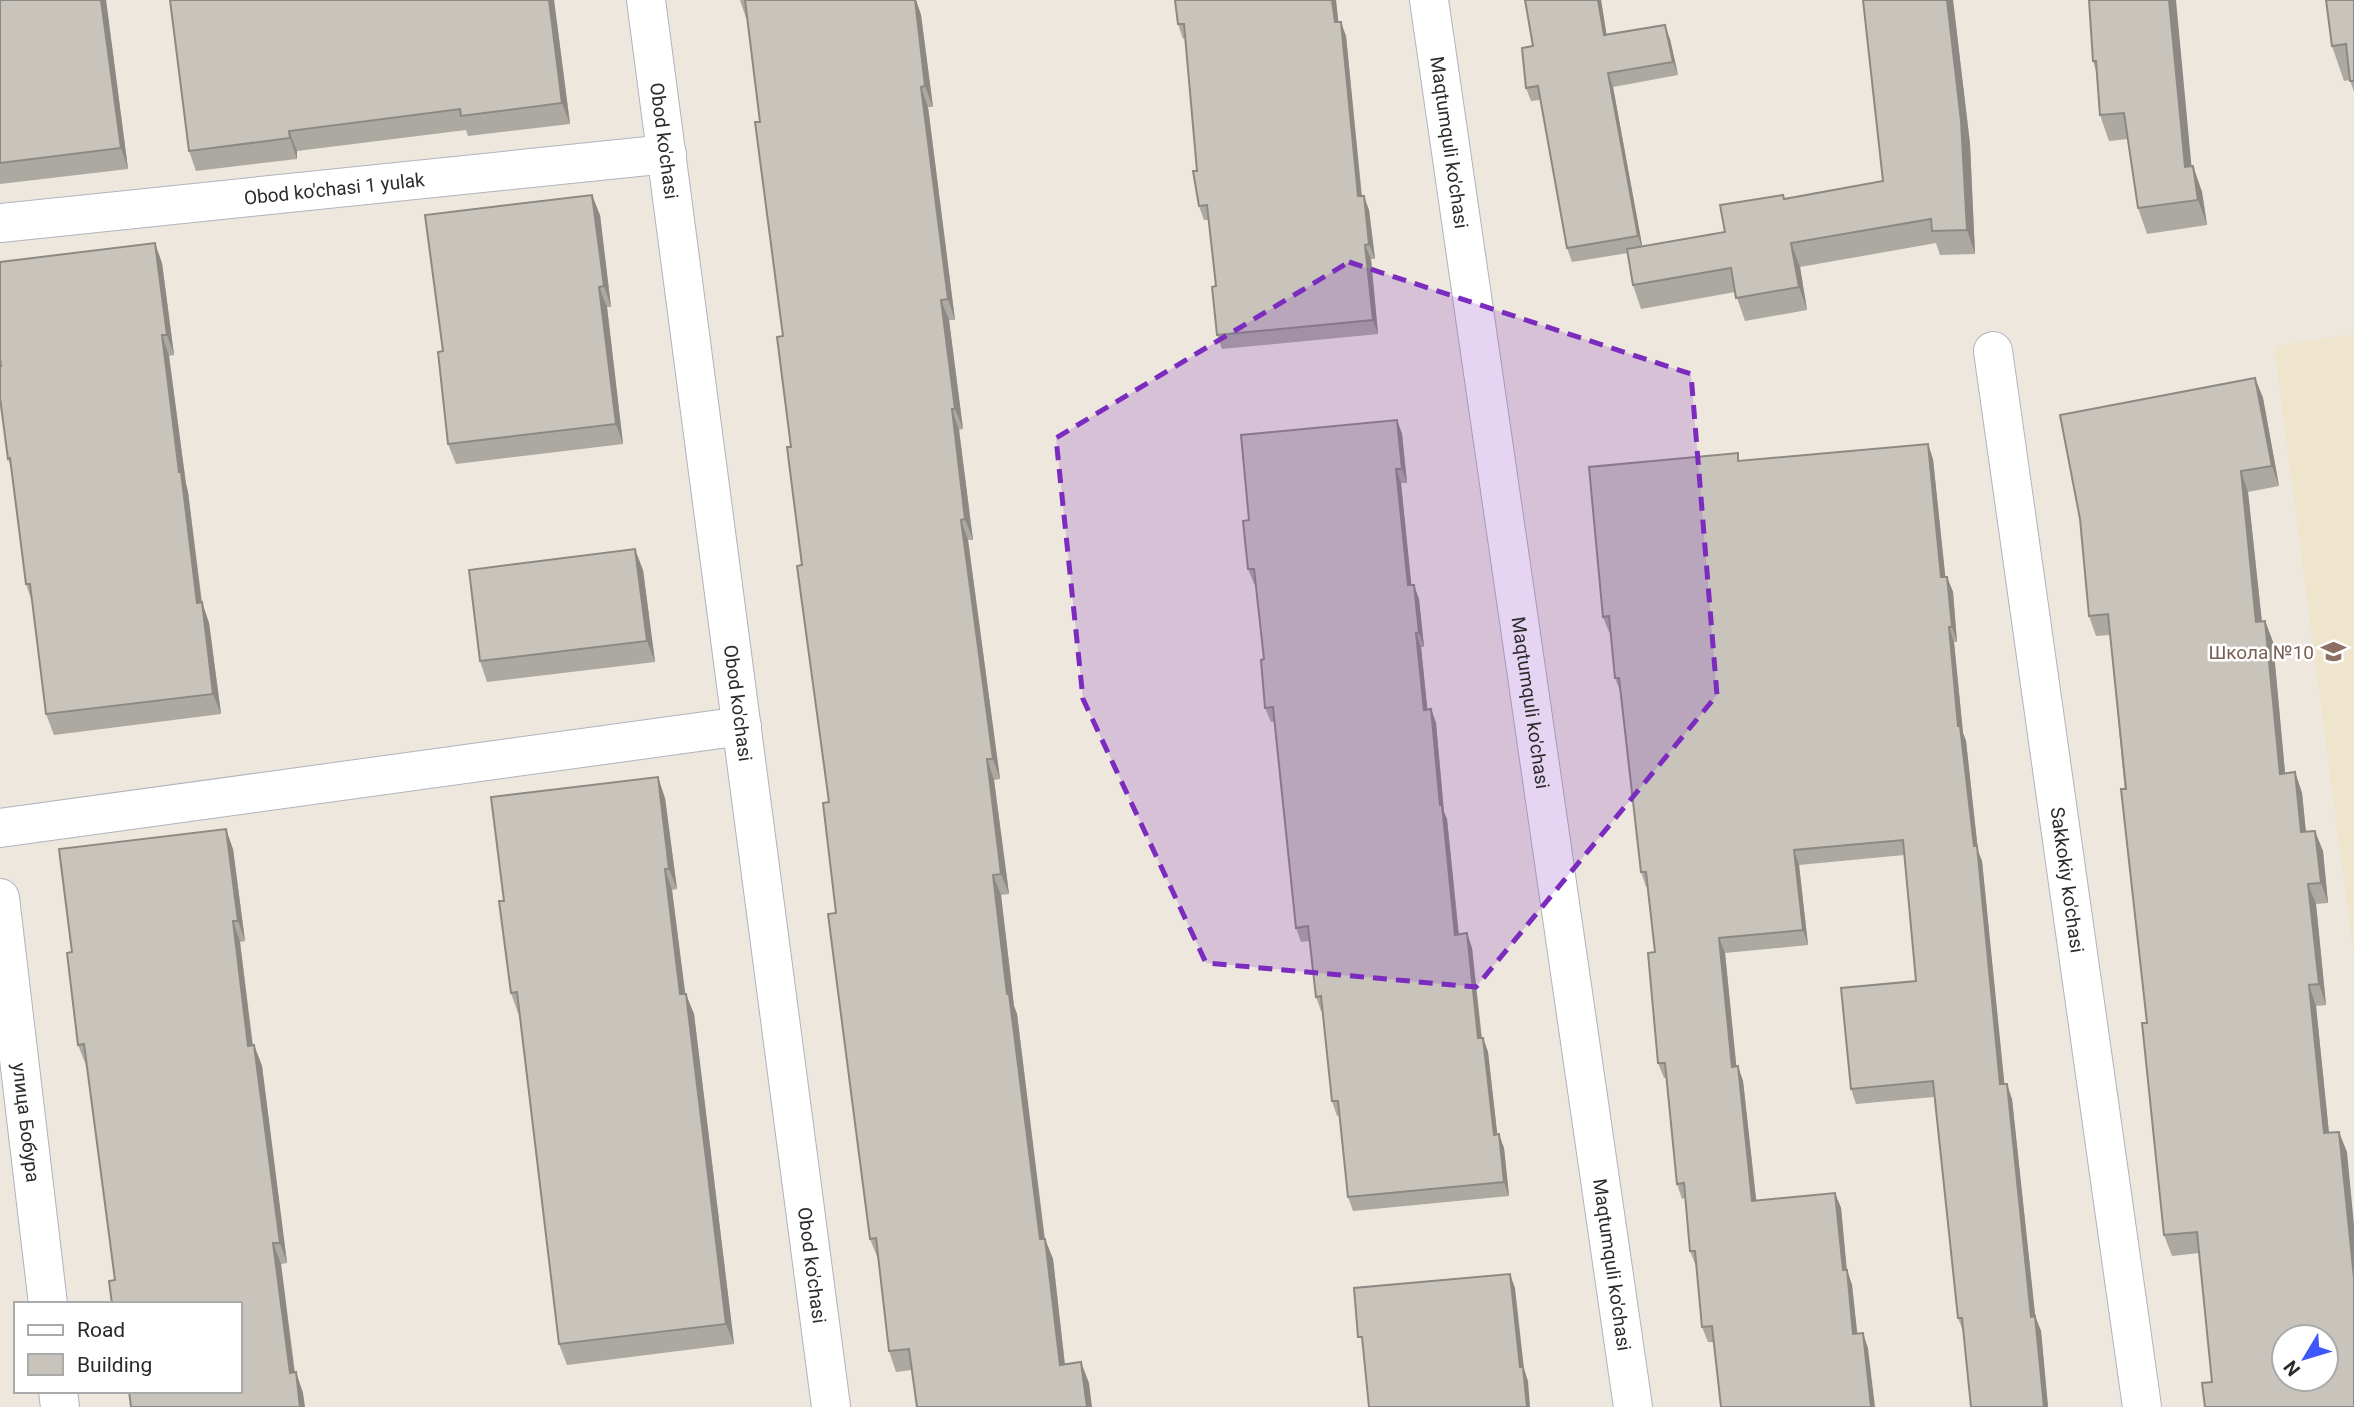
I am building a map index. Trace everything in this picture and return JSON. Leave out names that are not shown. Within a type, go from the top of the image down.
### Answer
[{"type":"street","name":"Obod ko'chasi","points":[[646,0],[831,1407]]},
{"type":"street","name":"Maqtumquli ko'chasi","points":[[1429,0],[1633,1407]]},
{"type":"street","name":"Obod ko'chasi 1 yulak","points":[[0,223],[667,154]]},
{"type":"street","name":"Sakkokiy ko'chasi","points":[[1993,351],[2142,1407]]},
{"type":"street","points":[[0,828],[742,726]]},
{"type":"street","name":"улица Бобура","points":[[0,898],[48,1302]]},
{"type":"highlighted area","points":[[1349,262],[1691,374],[1717,695],[1476,987],[1206,963],[1083,699],[1056,438]]},
{"type":"shaded area","name":"Школа №10","points":[[2354,334],[2354,957],[2274,346]]},
{"type":"building","points":[[0,0],[101,0],[121,148],[0,163]]},
{"type":"building","points":[[170,0],[549,0],[562,103],[461,116],[460,109],[289,131],[290,138],[189,151]]},
{"type":"building","points":[[745,0],[915,0],[925,86],[921,87],[948,299],[941,300],[965,519],[961,520],[993,759],[987,759],[1001,874],[993,875],[1007,994],[1040,1239],[1045,1239],[1060,1365],[1081,1362],[1087,1407],[917,1407],[909,1349],[889,1351],[876,1238],[870,1239],[828,914],[836,913],[823,803],[829,802],[797,566],[802,565],[777,337],[783,336],[755,122],[760,122]]},
{"type":"building","points":[[1175,0],[1332,0],[1335,22],[1341,22],[1358,196],[1364,196],[1369,244],[1365,245],[1373,320],[1217,335],[1212,287],[1216,286],[1207,205],[1199,206],[1193,171],[1197,171],[1184,24],[1178,24]]},
{"type":"building","points":[[1525,0],[1598,0],[1604,35],[1665,25],[1673,62],[1608,73],[1638,236],[1567,248],[1538,86],[1526,88],[1522,48],[1533,46]]},
{"type":"building","points":[[1863,0],[1947,0],[1961,121],[1967,230],[1932,231],[1931,219],[1791,243],[1799,287],[1736,298],[1731,268],[1633,285],[1627,249],[1725,232],[1720,205],[1783,195],[1784,199],[1883,181]]},
{"type":"building","points":[[2089,0],[2169,0],[2185,167],[2193,166],[2198,200],[2138,208],[2124,113],[2100,115]]},
{"type":"building","points":[[2326,0],[2354,0],[2354,81],[2350,81],[2346,44],[2332,46]]},
{"type":"building","points":[[592,195],[604,286],[599,287],[616,424],[448,444],[438,352],[443,351],[425,215]]},
{"type":"building","points":[[155,243],[167,335],[162,335],[179,472],[197,603],[202,602],[213,694],[46,714],[30,584],[26,584],[0,398],[0,262]]},
{"type":"building","points":[[2255,378],[2272,466],[2241,471],[2256,622],[2265,621],[2280,774],[2295,772],[2301,832],[2315,831],[2321,883],[2308,884],[2319,984],[2309,985],[2324,1133],[2339,1132],[2354,1278],[2354,1407],[2205,1407],[2202,1383],[2212,1382],[2197,1232],[2164,1235],[2142,1023],[2147,1023],[2121,789],[2126,789],[2108,614],[2089,616],[2080,519],[2060,415]]},
{"type":"building","points":[[1397,420],[1402,469],[1396,469],[1408,585],[1414,585],[1424,710],[1431,709],[1455,935],[1467,933],[1478,1038],[1483,1038],[1494,1135],[1499,1134],[1504,1182],[1348,1197],[1338,1101],[1332,1101],[1321,996],[1316,997],[1308,926],[1296,928],[1273,707],[1265,708],[1261,660],[1264,659],[1254,569],[1248,569],[1243,521],[1249,520],[1241,435]]},
{"type":"building","points":[[1928,444],[1941,577],[1947,577],[1958,726],[1974,846],[1977,846],[2000,1084],[2007,1084],[2031,1317],[2035,1316],[2044,1407],[1971,1407],[1962,1318],[1958,1318],[1933,1081],[1851,1089],[1841,988],[1916,981],[1903,840],[1794,850],[1803,930],[1719,938],[1732,1067],[1738,1066],[1752,1201],[1835,1193],[1843,1270],[1847,1270],[1853,1334],[1863,1333],[1871,1407],[1721,1407],[1712,1326],[1702,1327],[1695,1251],[1690,1251],[1684,1183],[1677,1184],[1665,1063],[1658,1063],[1648,953],[1655,952],[1646,872],[1641,872],[1619,678],[1615,678],[1609,616],[1603,617],[1589,467],[1738,453],[1738,461]]},
{"type":"building","points":[[635,549],[647,641],[480,661],[469,570]]},
{"type":"building","points":[[658,777],[669,869],[665,869],[680,994],[686,994],[726,1324],[559,1344],[517,992],[511,993],[499,901],[504,901],[491,797]]},
{"type":"building","points":[[226,829],[238,921],[233,921],[248,1046],[254,1045],[280,1243],[273,1243],[290,1373],[296,1372],[300,1407],[131,1407],[129,1393],[242,1393],[242,1302],[112,1302],[109,1281],[115,1280],[84,1044],[78,1045],[67,953],[72,952],[59,849]]},
{"type":"building","points":[[1510,1274],[1527,1407],[1369,1407],[1362,1337],[1358,1337],[1354,1288]]},
{"type":"place","name":"Школа №10","points":[[2334,652]]}]
